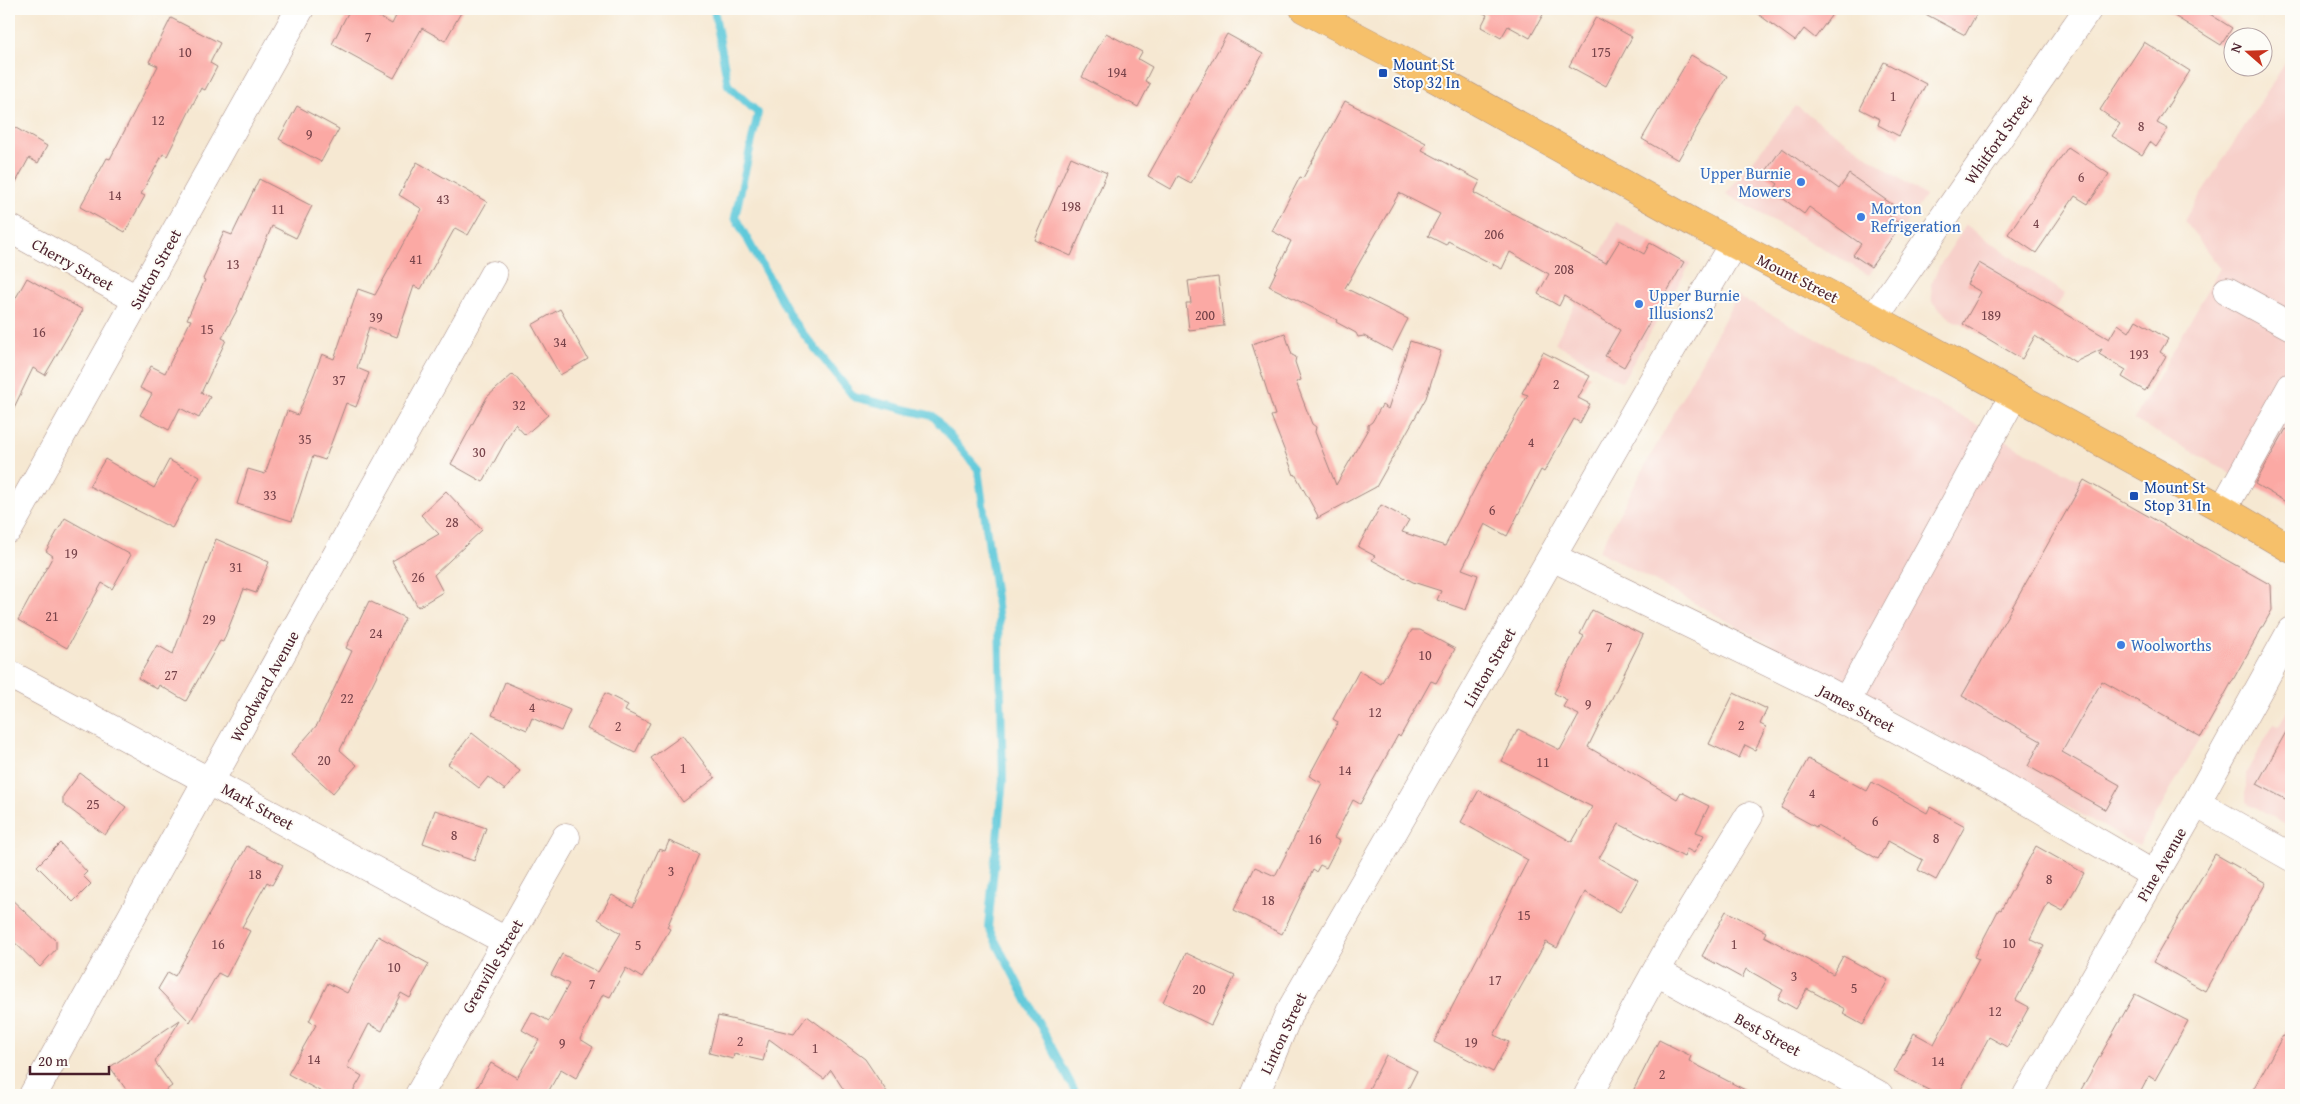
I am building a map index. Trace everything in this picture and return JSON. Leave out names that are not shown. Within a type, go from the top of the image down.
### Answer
[{"type":"highway","name":"Mount Street","points":[[1304,9],[1422,71],[1733,244],[1874,318],[2222,509],[2291,549]]},
{"type":"street","name":"Sutton Street","points":[[9,529],[300,9]]},
{"type":"street","name":"Whitford Street","points":[[1874,318],[2088,9]]},
{"type":"street","name":"Cherry Street","points":[[9,228],[138,300]]},
{"type":"street","name":"Linton Street","points":[[1256,1095],[1289,1013],[1733,244]]},
{"type":"street","name":"Woodward Avenue","points":[[33,1095],[200,793],[210,780],[493,275]]},
{"type":"street","points":[[2227,291],[2291,326]]},
{"type":"street","points":[[2222,509],[2291,387]]},
{"type":"street","points":[[1846,702],[2014,395]]},
{"type":"street","name":"James Street","points":[[1552,557],[1846,702],[1997,784],[2154,875]]},
{"type":"street","name":"Pine Avenue","points":[[2027,1095],[2196,803],[2291,631]]},
{"type":"street","name":"Mark Street","points":[[9,674],[210,780],[506,941]]},
{"type":"street","points":[[2196,803],[2291,857]]},
{"type":"street","points":[[1588,1095],[1675,937],[1749,816]]},
{"type":"street","name":"Grenville Street","points":[[418,1095],[566,838]]},
{"type":"street","name":"Best Street","points":[[1656,972],[1879,1095]]},
{"type":"shaded area","points":[[2291,54],[2291,506],[2134,420],[2220,268],[2184,220]]},
{"type":"shaded area","points":[[1796,106],[1925,196],[1869,275],[1726,194]]},
{"type":"shaded area","points":[[1617,222],[1690,264],[1622,382],[1555,343]]},
{"type":"shaded area","points":[[1966,225],[2065,294],[2022,359],[1963,324],[1952,320],[1932,302],[1931,284],[1940,265]]},
{"type":"shaded area","points":[[1737,296],[2076,478],[2084,480],[2271,585],[2272,610],[2139,846],[1599,551]]},
{"type":"shaded area","points":[[2291,705],[2291,827],[2246,802],[2246,773],[2274,724],[2279,726]]},
{"type":"building","points":[[350,9],[364,9],[392,24],[397,14],[388,9],[463,9],[445,41],[422,28],[394,78],[332,44]]},
{"type":"building","points":[[1476,9],[1546,9],[1530,38],[1508,26],[1501,38],[1481,27],[1487,15]]},
{"type":"building","points":[[1751,9],[1836,9],[1815,38],[1804,29],[1795,41]]},
{"type":"building","points":[[1916,9],[1979,9],[1965,35]]},
{"type":"building","points":[[2163,9],[2202,9],[2232,28],[2222,28],[2221,45]]},
{"type":"building","points":[[1596,17],[1632,37],[1606,86],[1569,66]]},
{"type":"building","points":[[171,18],[220,43],[210,63],[217,67],[205,90],[201,88],[167,156],[163,154],[141,194],[145,196],[125,232],[80,207],[107,158],[110,159],[158,66],[149,62]]},
{"type":"building","points":[[1106,33],[1142,52],[1138,59],[1152,67],[1145,81],[1150,84],[1138,107],[1082,77]]},
{"type":"building","points":[[1227,34],[1263,54],[1191,183],[1178,176],[1171,189],[1148,176]]},
{"type":"building","points":[[2144,42],[2190,71],[2157,123],[2168,129],[2156,147],[2150,142],[2142,155],[2112,136],[2120,124],[2100,110]]},
{"type":"building","points":[[1691,55],[1727,76],[1678,160],[1642,139]]},
{"type":"building","points":[[1884,62],[1926,84],[1899,136],[1878,125],[1880,119],[1860,109]]},
{"type":"building","points":[[1345,101],[1426,143],[1422,150],[1480,181],[1474,193],[1606,263],[1620,240],[1644,254],[1650,243],[1684,262],[1624,367],[1605,356],[1620,330],[1564,296],[1559,306],[1538,294],[1549,274],[1510,252],[1502,269],[1448,241],[1446,245],[1428,236],[1440,214],[1399,193],[1345,288],[1408,319],[1392,351],[1364,336],[1358,337],[1356,333],[1336,322],[1337,320],[1269,286],[1291,241],[1272,231],[1300,177],[1303,178]]},
{"type":"building","points":[[297,106],[339,129],[321,162],[279,139]]},
{"type":"building","points":[[9,124],[47,146],[38,163],[29,158],[9,195]]},
{"type":"building","points":[[2068,147],[2109,174],[2088,204],[2075,196],[2036,253],[2008,234]]},
{"type":"building","points":[[1782,148],[1839,189],[1849,174],[1893,205],[1887,214],[1901,225],[1871,267],[1853,255],[1861,244],[1809,207],[1804,214],[1773,191],[1778,184],[1764,174]]},
{"type":"building","points":[[1071,157],[1107,173],[1071,256],[1035,240]]},
{"type":"building","points":[[417,162],[487,202],[468,235],[455,228],[421,289],[414,286],[397,337],[369,327],[357,368],[369,373],[356,407],[346,403],[325,460],[313,456],[292,521],[237,504],[248,469],[265,474],[287,411],[298,415],[322,354],[334,359],[358,289],[375,295],[422,209],[399,195]]},
{"type":"building","points":[[259,179],[312,206],[296,238],[272,226],[236,312],[222,338],[226,340],[201,393],[210,397],[199,418],[180,408],[169,430],[140,415],[152,394],[140,388],[151,366],[165,373],[191,320],[187,319],[224,232],[232,235]]},
{"type":"building","points":[[1979,263],[2109,339],[2118,324],[2129,332],[2136,320],[2168,339],[2160,352],[2166,356],[2145,391],[2122,377],[2126,370],[2099,354],[2102,349],[2075,362],[2035,336],[2022,359],[1963,324],[1981,292],[1967,284]]},
{"type":"building","points":[[1218,277],[1224,326],[1189,330],[1186,303],[1191,303],[1188,281]]},
{"type":"building","points":[[27,278],[83,310],[45,375],[33,368],[9,418],[9,310]]},
{"type":"building","points":[[560,309],[588,359],[560,375],[532,325]]},
{"type":"building","points":[[1285,333],[1292,355],[1296,357],[1295,362],[1301,380],[1296,382],[1312,424],[1316,427],[1315,432],[1336,485],[1368,429],[1368,425],[1372,422],[1382,405],[1388,409],[1410,341],[1441,351],[1426,398],[1376,487],[1316,519],[1318,516],[1294,475],[1271,416],[1275,415],[1252,344]]},
{"type":"building","points":[[1543,352],[1590,376],[1578,398],[1590,404],[1580,423],[1574,419],[1544,472],[1541,470],[1507,536],[1485,524],[1462,569],[1478,575],[1466,610],[1437,600],[1441,591],[1413,582],[1372,560],[1375,556],[1358,547],[1381,505],[1409,520],[1402,532],[1445,546],[1481,477],[1528,395],[1522,393]]},
{"type":"building","points":[[513,374],[548,415],[525,435],[515,424],[483,482],[451,464],[487,397]]},
{"type":"building","points":[[2286,429],[2291,432],[2291,505],[2255,484]]},
{"type":"building","points":[[105,459],[154,488],[169,460],[200,477],[172,528],[89,486]]},
{"type":"building","name":"Woolworths","points":[[2084,480],[2271,585],[2272,610],[2201,737],[2102,681],[2062,752],[2120,785],[2106,810],[2028,766],[2041,741],[1962,696]]},
{"type":"building","points":[[446,491],[482,530],[434,575],[443,592],[418,607],[392,561],[439,534],[421,515]]},
{"type":"building","points":[[65,518],[131,555],[112,589],[102,583],[67,648],[18,620],[53,556],[46,551]]},
{"type":"building","points":[[216,539],[269,562],[256,593],[244,589],[223,642],[220,641],[186,701],[159,685],[157,689],[138,678],[157,645],[173,654]]},
{"type":"building","points":[[369,601],[405,618],[340,750],[357,765],[333,793],[291,755],[317,725],[352,651],[346,648]]},
{"type":"building","points":[[1592,610],[1643,635],[1588,747],[1677,799],[1681,792],[1709,806],[1696,832],[1704,835],[1694,853],[1687,849],[1684,857],[1619,824],[1599,858],[1638,880],[1620,912],[1585,892],[1557,948],[1546,942],[1494,1035],[1509,1042],[1493,1072],[1434,1042],[1528,860],[1461,822],[1479,790],[1572,842],[1592,807],[1502,761],[1518,729],[1560,750],[1579,715],[1563,707],[1567,700],[1554,693],[1584,636],[1580,634]]},
{"type":"building","points":[[1412,630],[1420,630],[1455,649],[1436,683],[1431,681],[1400,737],[1398,735],[1360,804],[1353,800],[1334,838],[1340,841],[1326,868],[1320,865],[1316,872],[1313,870],[1282,934],[1234,910],[1255,867],[1275,876],[1322,783],[1309,776],[1338,722],[1333,719],[1359,671],[1381,684]]},
{"type":"building","points":[[505,682],[570,710],[561,731],[532,718],[527,730],[492,715]]},
{"type":"building","points":[[605,693],[628,705],[625,711],[650,723],[635,753],[587,729]]},
{"type":"building","points":[[1734,693],[1767,709],[1760,724],[1766,727],[1755,750],[1745,745],[1739,758],[1709,744]]},
{"type":"building","points":[[2291,723],[2291,802],[2257,784]]},
{"type":"building","points":[[472,733],[520,771],[505,790],[488,777],[479,788],[448,764]]},
{"type":"building","points":[[683,735],[715,778],[683,802],[651,758]]},
{"type":"building","points":[[1808,759],[1867,791],[1872,782],[1927,813],[1930,807],[1965,826],[1936,880],[1918,870],[1923,860],[1888,841],[1878,859],[1817,825],[1816,827],[1781,808]]},
{"type":"building","points":[[80,773],[126,807],[105,835],[63,804],[63,796]]},
{"type":"building","points":[[435,810],[486,828],[474,861],[423,843]]},
{"type":"building","points":[[669,841],[699,854],[667,927],[670,929],[642,978],[626,968],[610,997],[603,994],[580,1039],[593,1047],[576,1078],[561,1069],[547,1094],[549,1095],[473,1095],[491,1063],[517,1078],[539,1040],[522,1030],[532,1012],[549,1021],[569,984],[551,975],[562,954],[598,972],[621,933],[598,919],[612,895],[633,907],[659,849],[665,851]]},
{"type":"building","points":[[60,843],[87,872],[83,876],[91,884],[73,902],[37,866]]},
{"type":"building","points":[[247,846],[283,865],[272,885],[267,882],[242,927],[250,931],[226,977],[218,973],[190,1022],[158,989],[168,972],[175,976]]},
{"type":"building","points":[[2036,846],[2084,873],[2063,911],[2048,903],[2030,939],[2044,946],[2016,1000],[2029,1007],[2007,1047],[1989,1037],[1958,1095],[1938,1095],[1894,1072],[1914,1033],[1934,1044],[1979,959],[1974,957],[1999,909],[2001,910]]},
{"type":"building","points":[[2215,854],[2266,883],[2205,991],[2153,962]]},
{"type":"building","points":[[9,897],[56,941],[56,949],[40,967],[9,937]]},
{"type":"building","points":[[1726,911],[1766,932],[1764,936],[1833,974],[1843,956],[1888,980],[1863,1025],[1843,1014],[1845,1009],[1807,989],[1796,1009],[1778,999],[1783,990],[1746,969],[1742,978],[1702,956]]},
{"type":"building","points":[[378,936],[429,964],[410,998],[401,993],[382,1031],[369,1024],[347,1067],[362,1076],[351,1095],[327,1095],[288,1074],[316,1025],[309,1021],[328,983],[347,993]]},
{"type":"building","points":[[1186,953],[1235,976],[1211,1025],[1163,1002]]},
{"type":"building","points":[[2135,994],[2188,1021],[2155,1080],[2149,1076],[2139,1095],[2078,1095]]},
{"type":"building","points":[[718,1016],[794,1034],[807,1016],[865,1059],[889,1095],[847,1095],[831,1070],[824,1079],[769,1039],[763,1061],[734,1054],[733,1059],[709,1053]]},
{"type":"building","points":[[180,1020],[155,1062],[172,1086],[159,1095],[130,1095],[110,1067]]},
{"type":"building","points":[[2291,1021],[2291,1095],[2250,1095]]},
{"type":"building","points":[[1659,1040],[1691,1056],[1689,1061],[1755,1095],[1631,1095]]},
{"type":"building","points":[[1386,1055],[1417,1071],[1405,1095],[1366,1095]]},
{"type":"waterway","points":[[714,9],[728,85],[758,113],[735,217],[793,321],[854,397],[933,416],[978,469],[999,620],[1003,780],[988,927],[1077,1095]]},
{"type":"place","name":"Mount St Stop 32 In","points":[[1383,73]]},
{"type":"place","name":"Upper Burnie Mowers","points":[[1801,182]]},
{"type":"place","name":"Morton Refrigeration","points":[[1861,217]]},
{"type":"place","name":"Upper Burnie Illusions2","points":[[1639,304]]},
{"type":"place","name":"Mount St Stop 31 In","points":[[2134,496]]},
{"type":"place","name":"Woolworths","points":[[2121,645]]}]
